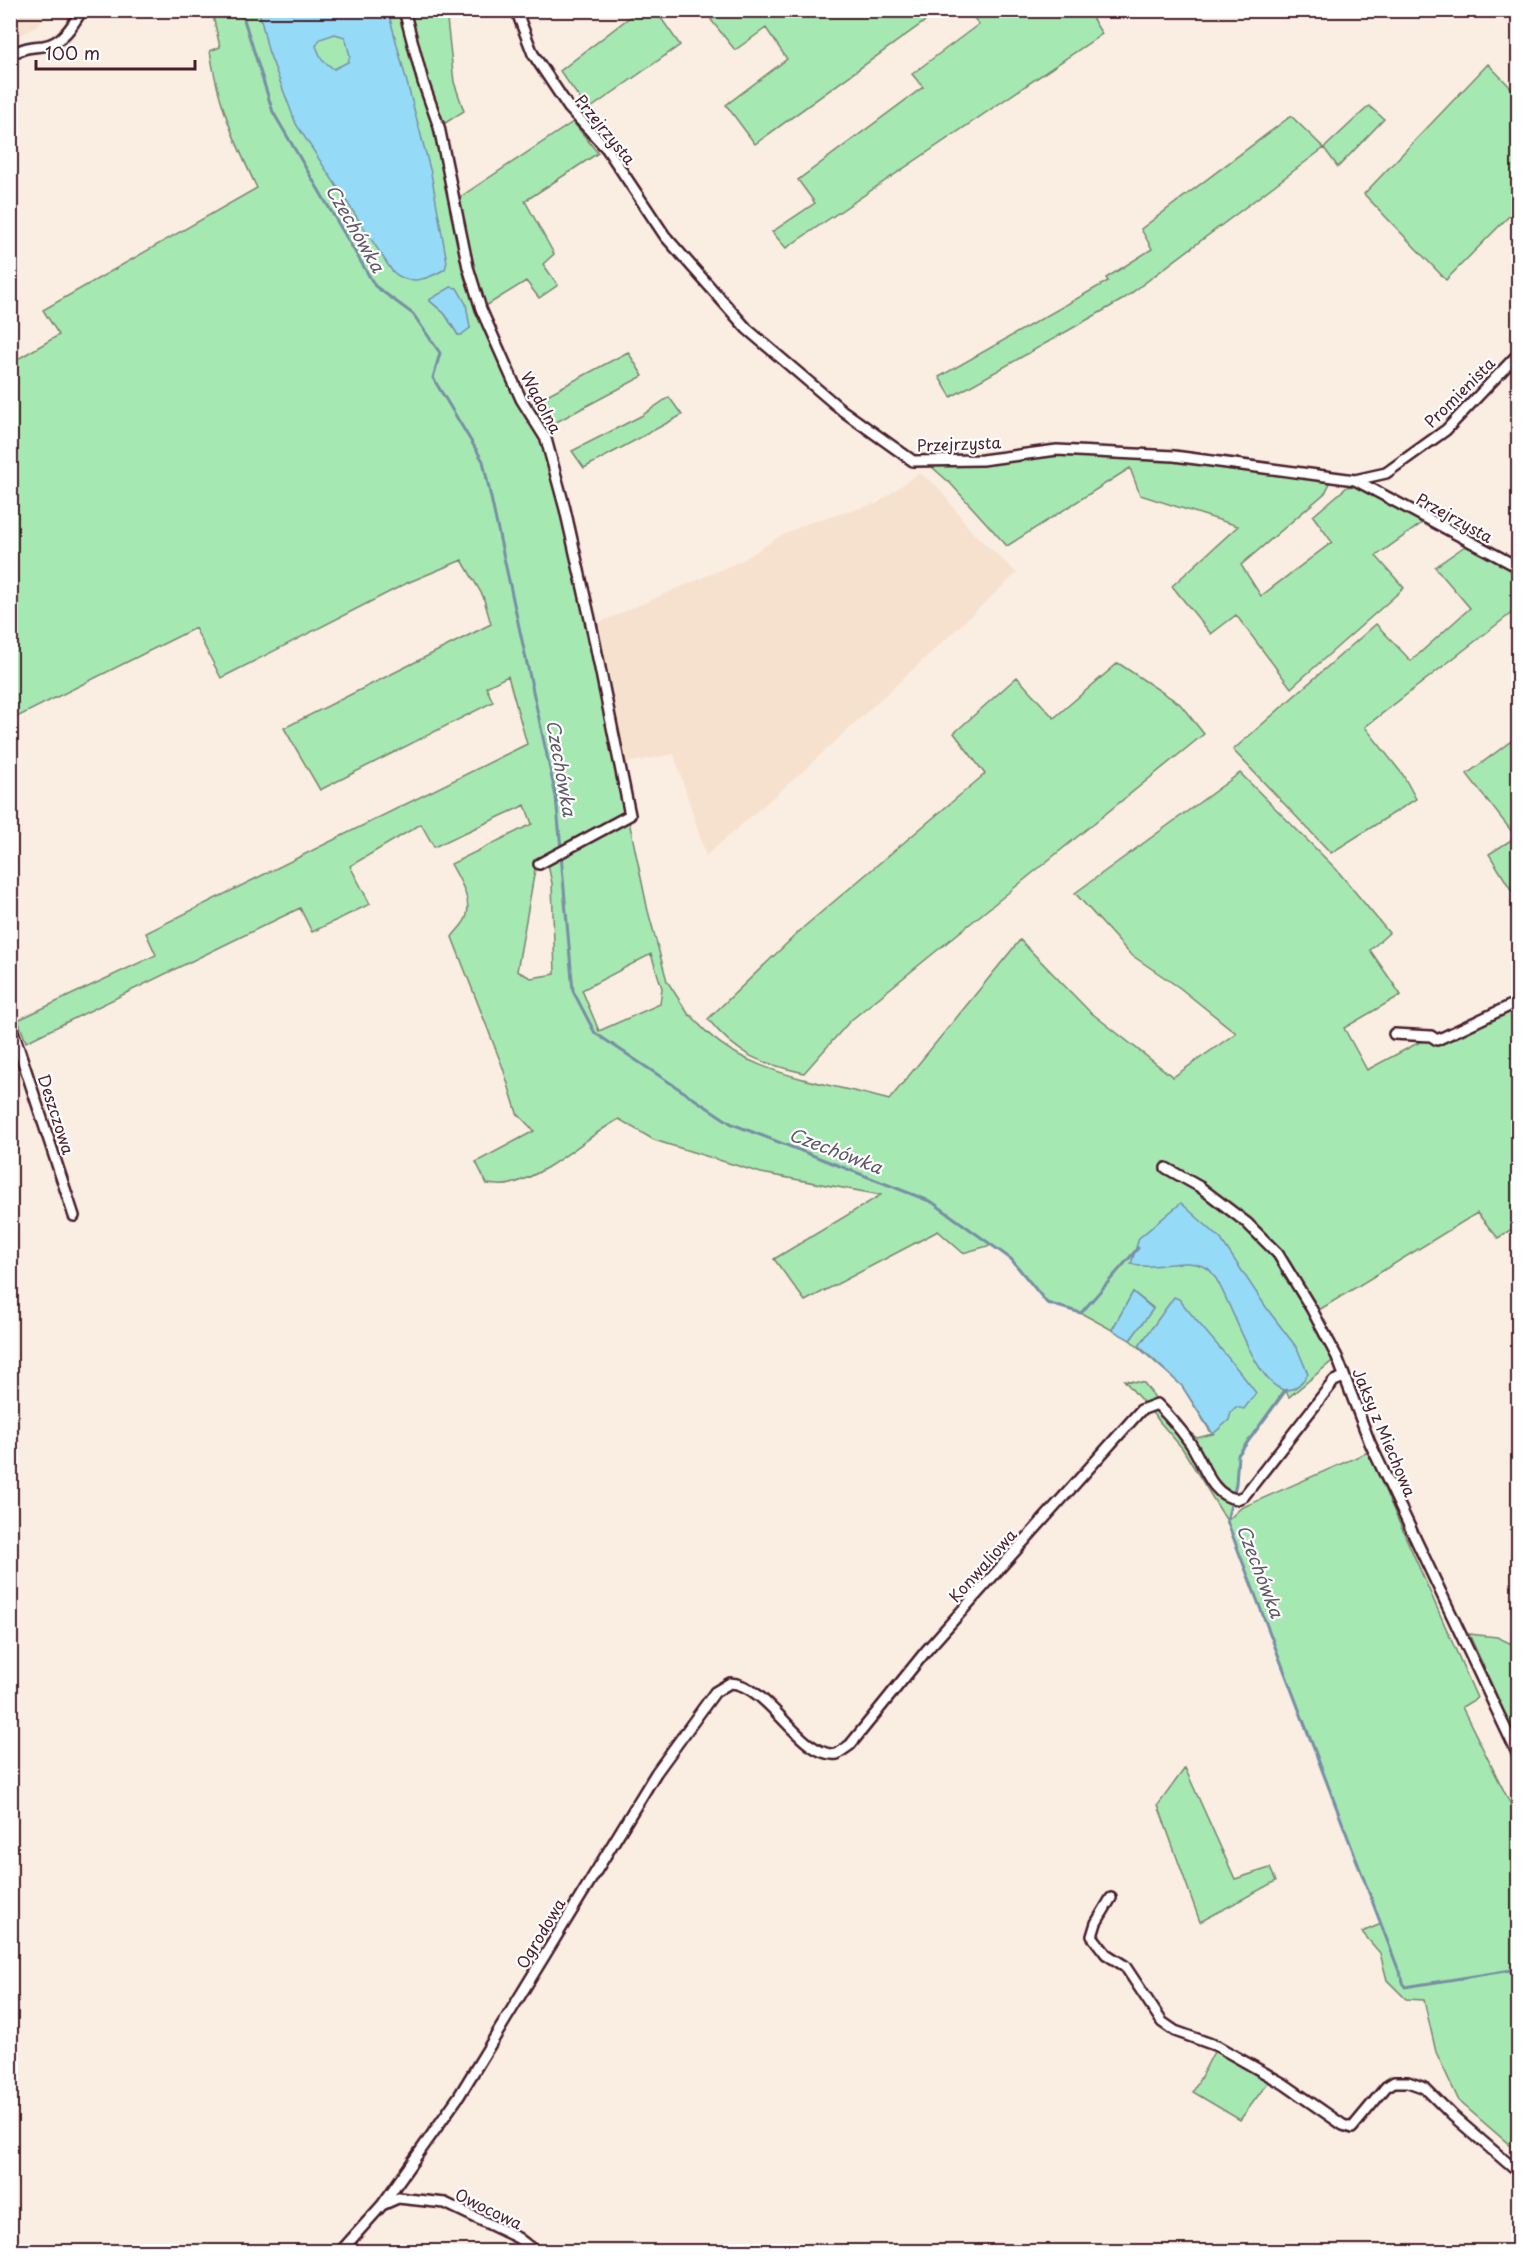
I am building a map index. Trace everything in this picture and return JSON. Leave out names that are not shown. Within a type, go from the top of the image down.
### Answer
[{"type":"street","points":[[10,55],[26,46],[43,46],[56,41],[68,32],[82,10]]},
{"type":"street","name":"Wądolna","points":[[404,10],[423,82],[439,127],[468,267],[477,298],[500,356],[521,399],[546,439],[549,449],[585,597],[630,815],[539,864]]},
{"type":"street","name":"Przejrzysta","points":[[516,10],[533,54],[569,108],[607,149],[665,236],[747,329],[843,411],[913,462],[982,460],[1057,450],[1174,456],[1355,480],[1518,567]]},
{"type":"street","name":"Promienista","points":[[1355,480],[1386,473],[1446,430],[1518,354]]},
{"type":"street","points":[[1394,1034],[1431,1036],[1437,1040],[1518,1002]]},
{"type":"street","name":"Deszczowa","points":[[10,1022],[74,1216]]},
{"type":"street","name":"Jaksy z Miechowa","points":[[1166,1168],[1231,1210],[1278,1254],[1311,1308],[1337,1357],[1370,1443],[1518,1755]]},
{"type":"street","name":"Konwaliowa","points":[[730,1683],[746,1687],[820,1752],[837,1754],[850,1744],[926,1651],[1141,1410],[1157,1404],[1189,1440],[1213,1484],[1222,1494],[1237,1498],[1244,1496],[1334,1381],[1344,1377]]},
{"type":"street","name":"Ogrodowa","points":[[382,2205],[459,2096],[656,1773],[715,1692],[730,1683]]},
{"type":"street","points":[[1111,1898],[1095,1923],[1092,1936],[1106,1954],[1125,1966],[1162,2022],[1175,2031],[1217,2046],[1284,2084],[1343,2125],[1352,2128],[1386,2087],[1394,2082],[1408,2082],[1425,2088],[1453,2116],[1518,2172]]},
{"type":"street","name":"Owocowa","points":[[382,2205],[398,2198],[445,2203],[518,2238],[536,2252]]},
{"type":"street","points":[[340,2252],[382,2205]]},
{"type":"shaded area","points":[[11,10],[50,11],[36,27],[11,40]]},
{"type":"shaded area","points":[[919,473],[937,486],[973,533],[1017,573],[803,771],[706,856],[674,754],[626,763],[596,624],[743,560],[777,538],[808,523],[878,503]]},
{"type":"green space","points":[[639,10],[656,11],[680,45],[588,110],[560,71]]},
{"type":"green space","points":[[724,10],[939,11],[755,144],[726,105],[787,59],[766,28],[735,50],[711,20]]},
{"type":"green space","points":[[212,11],[399,11],[415,77],[436,136],[464,277],[488,340],[517,402],[545,445],[574,560],[648,911],[667,981],[689,1015],[711,1036],[732,1051],[782,1073],[889,1100],[1020,940],[1089,1011],[1173,1077],[1236,1033],[1180,988],[1130,954],[1075,893],[1240,773],[1336,869],[1389,933],[1370,950],[1401,995],[1344,1028],[1367,1070],[1431,1036],[1518,999],[1518,1225],[1498,1238],[1477,1213],[1314,1313],[1337,1357],[1289,1397],[1285,1389],[1238,1455],[1236,1484],[1228,1520],[1241,1508],[1368,1452],[1477,1698],[1462,1707],[1518,1819],[1518,2152],[1459,2101],[1436,2052],[1424,2000],[1406,1999],[1387,1980],[1380,1953],[1362,1932],[1381,1924],[1227,1521],[1182,1448],[1124,1380],[1144,1383],[1168,1415],[1197,1438],[1212,1434],[1182,1386],[1130,1340],[1153,1308],[1133,1292],[1112,1330],[1081,1313],[1047,1303],[1011,1259],[991,1245],[963,1253],[938,1231],[805,1301],[774,1259],[881,1195],[761,1173],[654,1140],[619,1119],[526,1179],[508,1185],[487,1184],[476,1162],[534,1131],[517,1113],[503,1068],[452,937],[465,920],[468,904],[451,864],[532,824],[525,805],[434,847],[421,824],[350,866],[370,904],[312,932],[300,908],[26,1042],[18,1020],[156,955],[146,933],[527,744],[508,676],[486,687],[493,702],[320,790],[284,728],[491,624],[483,596],[462,560],[407,583],[221,678],[195,628],[15,718],[11,706],[10,567],[16,564],[10,553],[11,363],[59,335],[43,310],[257,188],[234,138],[217,88],[210,51],[220,47]],"holes":[[[429,300],[470,328],[458,335],[445,314]],[[546,856],[552,883],[555,974],[531,978],[517,971],[536,864]],[[651,954],[662,988],[660,1004],[599,1031],[582,990]]]},
{"type":"green space","points":[[404,11],[446,11],[454,82],[464,111],[439,127]]},
{"type":"green space","points":[[968,11],[1088,11],[1102,34],[786,248],[772,232],[815,203],[798,180],[923,87],[912,74],[979,24]]},
{"type":"green space","points":[[1488,64],[1518,95],[1518,207],[1446,280],[1364,194]]},
{"type":"green space","points":[[1369,106],[1384,119],[1338,167],[1324,148]]},
{"type":"green space","points":[[1291,116],[1324,148],[1122,300],[951,397],[939,377],[1108,281],[1106,278],[1152,249],[1141,229]]},
{"type":"green space","points":[[573,122],[598,153],[525,201],[554,254],[543,264],[558,285],[539,298],[526,281],[481,309],[454,201]]},
{"type":"green space","points":[[628,352],[643,376],[547,427],[530,404]]},
{"type":"green space","points":[[669,397],[682,415],[584,468],[572,451],[641,416]]},
{"type":"green space","points":[[1060,455],[1175,460],[1309,478],[1330,483],[1325,493],[1241,565],[1261,596],[1332,542],[1313,516],[1347,487],[1357,485],[1422,523],[1376,556],[1404,588],[1291,688],[1236,615],[1211,634],[1172,586],[1238,526],[1140,495],[1130,468],[1007,546],[951,484],[931,466],[986,465]]},
{"type":"green space","points":[[1465,546],[1518,571],[1518,608],[1365,727],[1403,775],[1416,799],[1331,853],[1233,750],[1376,624],[1411,661],[1470,608],[1435,567]]},
{"type":"green space","points":[[1118,663],[1180,704],[1204,734],[850,1021],[804,1073],[775,1066],[751,1056],[729,1042],[719,1032],[708,1019],[805,926],[985,774],[954,733],[1017,677],[1054,718]]},
{"type":"green space","points":[[1518,736],[1518,901],[1489,854],[1516,837],[1467,774]]},
{"type":"green space","points":[[1469,1634],[1497,1637],[1518,1647],[1518,1742]]},
{"type":"green space","points":[[1185,1768],[1235,1879],[1270,1868],[1276,1881],[1200,1922],[1158,1805]]},
{"type":"green space","points":[[1217,2046],[1272,2077],[1240,2120],[1193,2092]]},
{"type":"water","points":[[259,11],[388,11],[431,173],[447,262],[445,269],[418,280],[404,279],[392,271],[296,124],[268,50]],"holes":[[[335,34],[345,37],[350,56],[348,62],[334,69],[322,60],[316,46],[320,39]]]},
{"type":"water","points":[[451,287],[457,288],[466,304],[470,328],[461,335],[458,335],[445,314],[429,300]]},
{"type":"water","points":[[1181,1203],[1220,1238],[1268,1310],[1297,1348],[1308,1374],[1292,1389],[1277,1387],[1263,1373],[1216,1279],[1207,1268],[1189,1263],[1150,1266],[1131,1264],[1139,1238]]},
{"type":"water","points":[[1133,1292],[1153,1309],[1130,1340],[1112,1330]]},
{"type":"water","points":[[1174,1297],[1179,1299],[1256,1393],[1244,1409],[1236,1407],[1231,1412],[1229,1420],[1213,1434],[1182,1386],[1139,1346]]},
{"type":"waterway","name":"Czechówka","points":[[241,10],[273,112],[375,286],[413,314],[440,353],[433,378],[483,461],[556,797],[561,849]]},
{"type":"waterway","name":"Czechówka","points":[[561,855],[573,991],[595,1033],[732,1124],[932,1202],[1011,1259],[1047,1303],[1081,1313],[1138,1248]]},
{"type":"waterway","name":"Czechówka","points":[[1286,1390],[1238,1455],[1236,1484],[1227,1521],[1405,1987],[1518,1969]]}]
